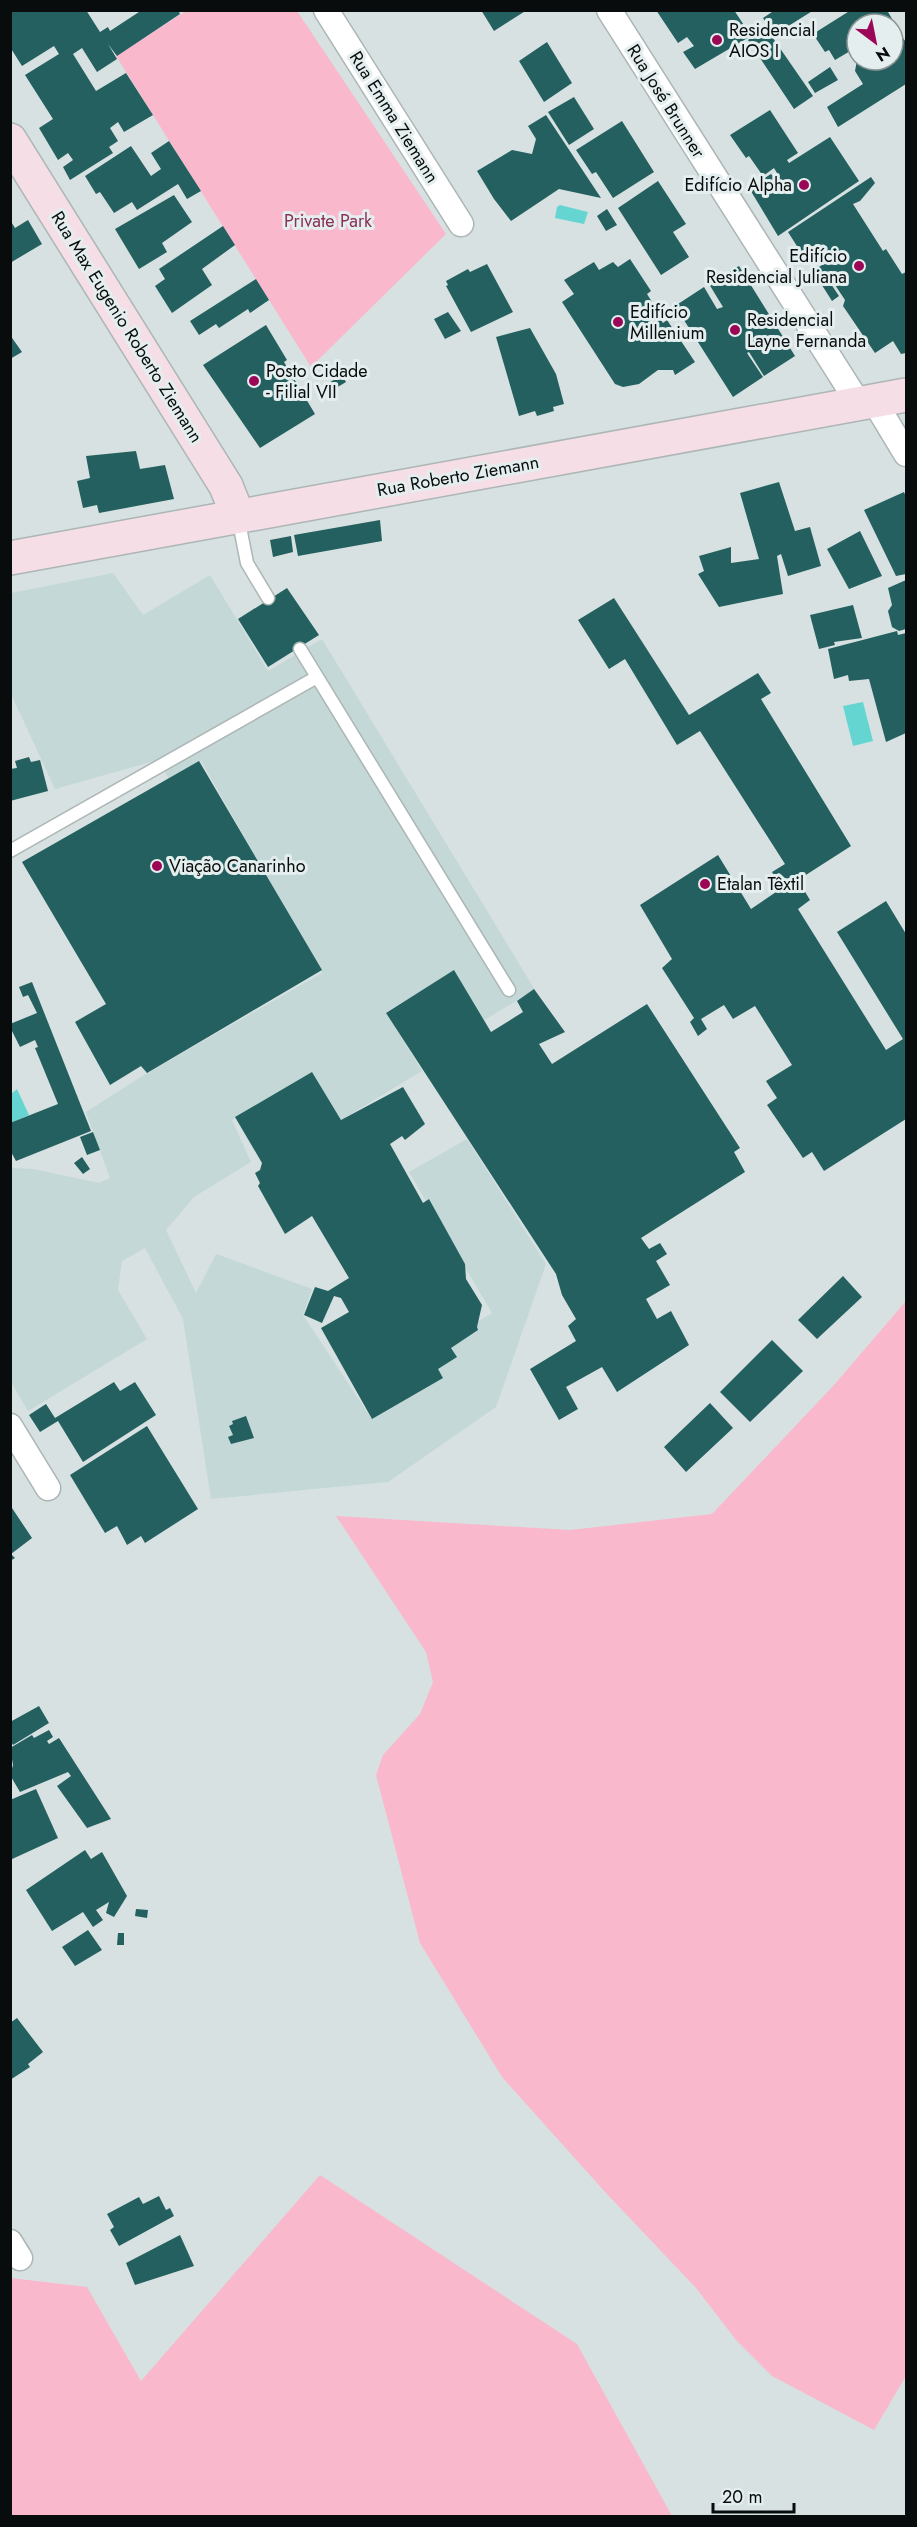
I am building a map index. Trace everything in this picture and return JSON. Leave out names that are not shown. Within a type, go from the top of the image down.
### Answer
[{"type":"main road","name":"Rua Max Eugenio Roberto Ziemann","points":[[10,140],[226,486],[238,516]]},
{"type":"main road","name":"Rua Roberto Ziemann","points":[[10,558],[906,395]]},
{"type":"street","name":"Rua Emma Ziemann","points":[[326,10],[461,224]]},
{"type":"street","name":"Rua José Brunner","points":[[609,10],[867,402],[906,454]]},
{"type":"street","points":[[10,1426],[48,1488]]},
{"type":"lane","points":[[238,516],[247,563],[268,598]]},
{"type":"lane","points":[[300,649],[509,990]]},
{"type":"lane","points":[[10,851],[317,677]]},
{"type":"shaded area","points":[[113,573],[143,615],[210,575],[268,671],[322,639],[535,990],[484,1020],[454,971],[386,1012],[422,1071],[341,1120],[312,1072],[232,1120],[251,1162],[194,1197],[166,1230],[196,1293],[216,1254],[312,1289],[303,1315],[371,1418],[441,1377],[429,1350],[492,1313],[409,1172],[467,1139],[546,1264],[496,1407],[388,1482],[211,1499],[183,1319],[145,1248],[122,1261],[118,1290],[147,1339],[28,1411],[11,1382],[11,1168],[33,1169],[99,1183],[110,1178],[86,1112],[144,1075],[322,973],[201,761],[169,779],[158,760],[55,789],[11,694],[11,593]]},
{"type":"green space","name":"Private Park","points":[[186,11],[297,11],[446,234],[311,367],[116,56]]},
{"type":"green space","points":[[906,1301],[906,2376],[874,2430],[772,2376],[736,2340],[696,2288],[606,2193],[502,2077],[420,1943],[376,1775],[383,1755],[420,1714],[433,1682],[426,1652],[336,1516],[570,1530],[712,1514],[834,1385]]},
{"type":"green space","points":[[320,2175],[577,2344],[672,2516],[11,2516],[11,2278],[87,2287],[141,2381]]},
{"type":"water","points":[[560,205],[588,212],[584,224],[555,218],[557,207]]},
{"type":"water","points":[[863,702],[873,741],[853,746],[843,706]]},
{"type":"water","points":[[17,1089],[29,1115],[11,1123],[11,1094]]},
{"type":"building","points":[[10,10],[86,10],[100,32],[108,27],[110,31],[142,10],[178,10],[180,14],[117,56],[108,44],[117,59],[97,72],[82,48],[73,54],[96,91],[126,73],[153,115],[124,132],[118,122],[110,128],[118,141],[109,147],[113,153],[70,180],[63,167],[73,160],[68,153],[58,160],[39,128],[53,119],[25,75],[59,54],[54,46],[22,66],[10,47]]},
{"type":"building","points":[[481,10],[527,10],[494,31]]},
{"type":"building","name":"Residencial AIOS I","points":[[656,10],[734,10],[751,36],[695,69],[683,52],[694,46],[687,37],[678,43]]},
{"type":"building","points":[[775,10],[814,10],[774,35],[763,18]]},
{"type":"building","points":[[851,10],[890,10],[888,12],[848,12]]},
{"type":"building","points":[[845,14],[845,54],[835,60],[829,50],[825,52],[813,34]]},
{"type":"building","points":[[766,28],[813,96],[794,109],[748,40]]},
{"type":"building","points":[[905,41],[906,84],[838,127],[827,107],[863,84],[856,72],[905,72]]},
{"type":"building","points":[[547,42],[572,83],[544,102],[519,61]]},
{"type":"building","points":[[830,67],[838,80],[815,93],[808,82]]},
{"type":"building","points":[[574,97],[594,129],[569,145],[548,112]]},
{"type":"building","name":"Edifício Alpha","points":[[770,110],[798,153],[787,160],[789,163],[830,137],[859,181],[778,236],[749,188],[771,174],[773,176],[777,173],[774,168],[763,176],[749,156],[746,158],[730,135]]},
{"type":"building","points":[[546,115],[601,198],[559,189],[511,221],[477,171],[512,150],[532,154],[536,139],[528,126]]},
{"type":"building","points":[[622,121],[654,172],[613,198],[596,172],[592,174],[576,150]]},
{"type":"building","points":[[169,141],[201,191],[187,199],[178,184],[137,210],[132,202],[114,213],[100,192],[96,194],[85,176],[131,146],[151,176],[161,169],[151,153]]},
{"type":"building","name":"Edifício Residencial Juliana","points":[[871,177],[875,183],[860,201],[853,204],[883,251],[886,249],[902,274],[906,272],[906,353],[901,354],[893,341],[875,353],[843,306],[845,300],[833,282],[831,284],[839,296],[832,301],[813,271],[828,261],[817,244],[802,254],[788,232]]},
{"type":"building","points":[[658,181],[686,224],[673,232],[689,257],[661,275],[618,208]]},
{"type":"building","points":[[174,195],[192,222],[162,243],[167,252],[139,269],[115,229]]},
{"type":"building","points":[[607,209],[617,225],[606,231],[597,216]]},
{"type":"building","points":[[10,220],[15,228],[28,220],[42,244],[10,263]]},
{"type":"building","points":[[223,226],[235,245],[202,269],[212,285],[172,313],[155,286],[165,279],[159,269]]},
{"type":"building","name":"Edifício Millenium","points":[[630,259],[651,291],[647,294],[652,302],[646,307],[653,317],[657,314],[663,323],[667,320],[695,362],[675,375],[673,370],[658,370],[639,384],[623,387],[615,384],[562,302],[574,294],[564,280],[594,262],[599,270],[613,262],[618,267]]},
{"type":"building","points":[[487,264],[513,312],[471,332],[446,286],[448,285],[446,281],[468,269],[470,272]]},
{"type":"building","name":"Residencial Layne Fernanda","points":[[739,266],[795,356],[764,376],[749,352],[747,353],[763,377],[733,397],[675,306],[704,287],[717,309],[723,307],[709,284]]},
{"type":"building","points":[[256,279],[269,300],[250,313],[248,309],[219,328],[216,324],[199,335],[190,321]]},
{"type":"building","points":[[448,312],[461,331],[445,339],[434,319]]},
{"type":"building","name":"Posto Cidade - Filial VII","points":[[266,325],[287,360],[284,362],[315,414],[260,448],[203,365]]},
{"type":"building","points":[[530,328],[556,374],[564,404],[553,407],[554,411],[537,416],[535,411],[519,416],[496,337]]},
{"type":"building","points":[[10,335],[22,352],[10,359]]},
{"type":"building","points":[[342,375],[346,382],[331,391],[327,384]]},
{"type":"building","points":[[136,451],[140,469],[165,465],[174,499],[99,513],[97,505],[83,508],[77,481],[90,478],[86,456]]},
{"type":"building","points":[[779,482],[795,531],[810,527],[821,566],[788,576],[781,554],[777,556],[783,594],[719,607],[698,574],[704,571],[699,556],[731,547],[731,563],[759,559],[740,493]]},
{"type":"building","points":[[904,492],[906,497],[906,574],[896,576],[864,510]]},
{"type":"building","points":[[380,520],[382,541],[298,556],[294,535]]},
{"type":"building","points":[[860,531],[882,576],[849,589],[827,549]]},
{"type":"building","points":[[291,536],[293,552],[273,557],[270,540]]},
{"type":"building","points":[[906,580],[906,629],[899,631],[892,627],[888,611],[892,605],[888,588]]},
{"type":"building","points":[[287,588],[319,635],[268,667],[238,619]]},
{"type":"building","name":"Etalan Têxtil","points":[[614,598],[689,715],[758,673],[771,693],[761,699],[851,846],[798,880],[810,900],[798,909],[886,1050],[903,1039],[837,932],[886,901],[906,934],[906,1119],[824,1171],[812,1152],[803,1158],[767,1105],[777,1098],[766,1081],[792,1065],[755,1006],[733,1019],[724,1005],[701,1019],[707,1029],[698,1036],[690,1022],[694,1018],[662,968],[672,959],[640,905],[718,855],[751,909],[782,888],[772,872],[785,864],[700,731],[677,745],[625,659],[609,669],[578,620]]},
{"type":"building","points":[[853,605],[862,638],[834,642],[835,645],[819,649],[810,615]]},
{"type":"building","points":[[897,631],[898,635],[906,633],[906,733],[886,742],[869,679],[849,681],[848,675],[834,679],[828,649]]},
{"type":"building","points":[[29,757],[31,762],[40,760],[48,791],[10,801],[10,769],[17,768],[15,761]]},
{"type":"building","points":[[199,761],[322,970],[147,1073],[141,1066],[110,1085],[75,1022],[106,1004],[22,862]]},
{"type":"building","points":[[454,970],[491,1032],[523,1012],[517,1001],[534,989],[565,1032],[539,1044],[552,1064],[647,1004],[740,1148],[734,1152],[745,1172],[641,1238],[649,1249],[660,1243],[667,1254],[656,1261],[670,1285],[646,1299],[657,1319],[671,1311],[689,1345],[617,1392],[602,1367],[566,1387],[578,1409],[559,1420],[530,1369],[576,1341],[568,1326],[576,1319],[562,1295],[556,1274],[386,1013]]},
{"type":"building","points":[[32,982],[91,1131],[16,1161],[10,1150],[10,1123],[58,1104],[35,1048],[38,1047],[35,1040],[20,1047],[10,1027],[10,1024],[37,1013],[28,995],[23,997],[19,987]]},
{"type":"building","points":[[312,1072],[341,1120],[403,1087],[425,1124],[405,1140],[402,1136],[390,1144],[423,1203],[429,1199],[465,1264],[466,1279],[482,1305],[478,1330],[451,1348],[457,1357],[438,1369],[443,1378],[372,1419],[321,1328],[349,1312],[341,1298],[334,1296],[322,1323],[304,1315],[315,1287],[328,1291],[349,1278],[312,1216],[285,1234],[258,1186],[260,1183],[255,1173],[260,1170],[262,1163],[235,1117]]},
{"type":"building","points":[[93,1132],[100,1150],[87,1155],[80,1137]]},
{"type":"building","points":[[82,1157],[90,1169],[83,1174],[74,1163]]},
{"type":"building","points":[[843,1276],[862,1297],[817,1339],[798,1320]]},
{"type":"building","points":[[772,1340],[803,1371],[750,1422],[720,1392]]},
{"type":"building","points":[[114,1382],[120,1391],[135,1382],[156,1415],[83,1462],[58,1421],[40,1432],[29,1415],[46,1404],[55,1418]]},
{"type":"building","points":[[710,1403],[733,1428],[686,1472],[664,1447]]},
{"type":"building","points":[[246,1416],[254,1438],[231,1444],[228,1437],[233,1435],[229,1426],[233,1424],[232,1421]]},
{"type":"building","points":[[147,1426],[198,1509],[145,1543],[141,1536],[127,1545],[117,1526],[105,1533],[70,1475]]},
{"type":"building","points":[[10,1505],[32,1538],[11,1554],[15,1558],[10,1561]]},
{"type":"building","points":[[39,1706],[49,1723],[13,1745],[10,1740],[10,1722]]},
{"type":"building","points":[[49,1730],[53,1737],[47,1741],[49,1744],[59,1738],[111,1819],[87,1828],[57,1786],[71,1776],[68,1772],[20,1792],[10,1775],[13,1765],[10,1748],[32,1735],[34,1738]]},
{"type":"building","points":[[36,1789],[58,1838],[10,1860],[10,1800]]},
{"type":"building","points":[[85,1850],[91,1859],[102,1852],[127,1896],[114,1917],[106,1913],[109,1902],[96,1910],[103,1920],[93,1927],[83,1912],[52,1931],[26,1890]]},
{"type":"building","points":[[136,1909],[148,1910],[147,1918],[135,1916]]},
{"type":"building","points":[[88,1930],[102,1950],[75,1966],[62,1947]]},
{"type":"building","points":[[118,1933],[124,1933],[124,1945],[117,1945]]},
{"type":"building","points":[[17,2018],[43,2052],[28,2064],[30,2067],[10,2080],[10,2023]]},
{"type":"building","points":[[159,2196],[166,2210],[170,2208],[174,2216],[119,2246],[110,2230],[114,2227],[107,2214],[139,2197],[143,2204]]},
{"type":"building","points":[[180,2235],[194,2266],[135,2285],[126,2263]]},
{"type":"place","name":"Residencial AIOS I","points":[[717,40]]},
{"type":"place","name":"Edifício Alpha","points":[[804,185]]},
{"type":"place","name":"Edifício Residencial Juliana","points":[[859,266]]},
{"type":"place","name":"Edifício Millenium","points":[[618,322]]},
{"type":"place","name":"Residencial Layne Fernanda","points":[[735,330]]},
{"type":"place","name":"Posto Cidade - Filial VII","points":[[254,381]]},
{"type":"place","name":"Viação Canarinho","points":[[157,866]]},
{"type":"place","name":"Etalan Têxtil","points":[[705,884]]}]
